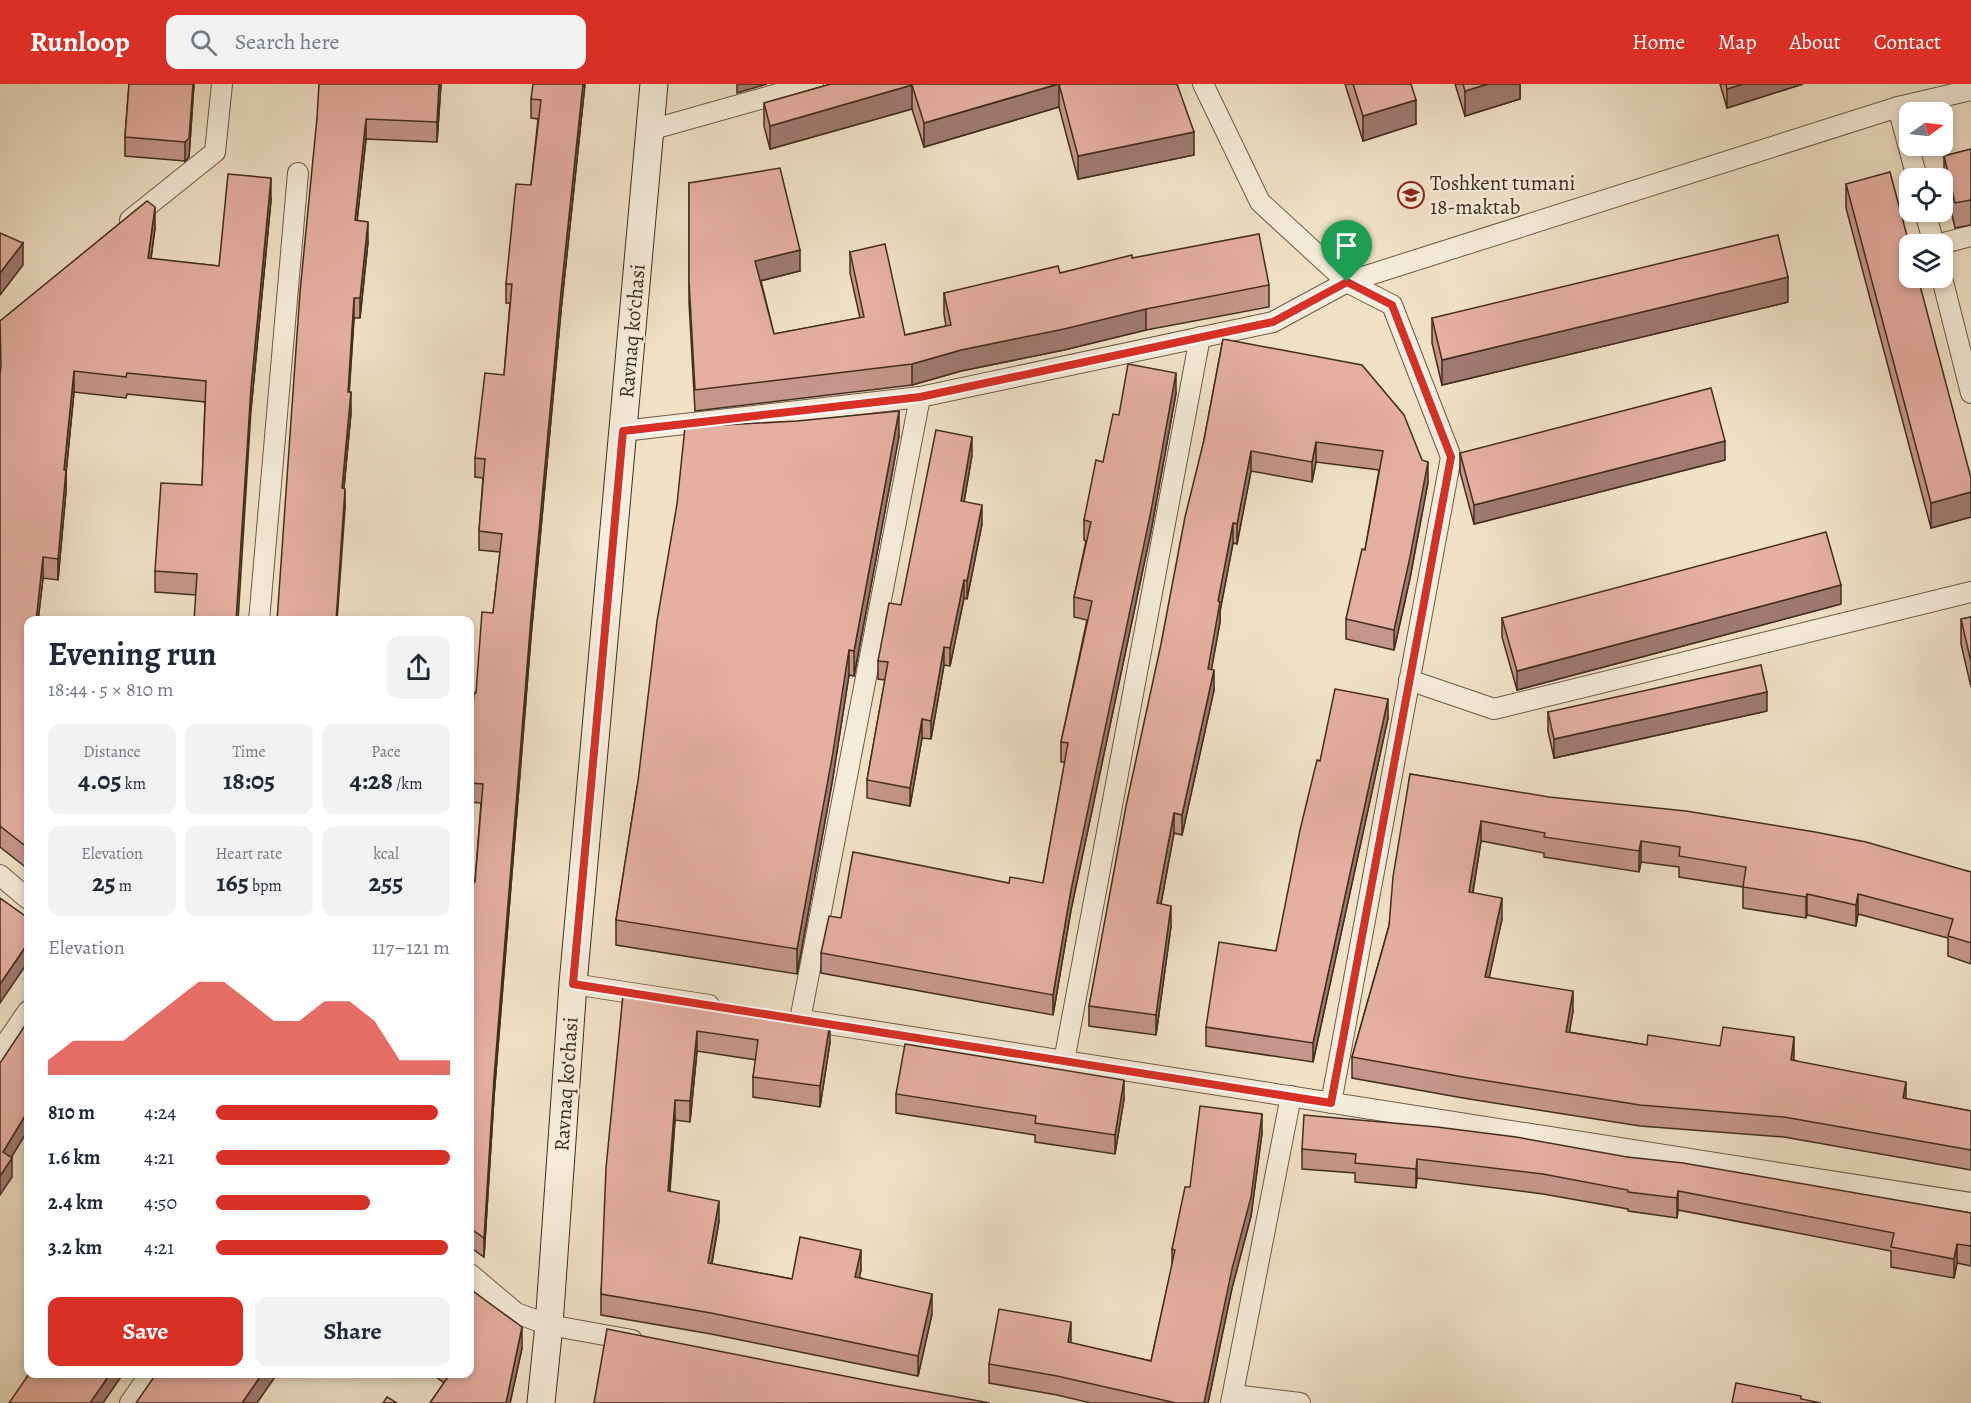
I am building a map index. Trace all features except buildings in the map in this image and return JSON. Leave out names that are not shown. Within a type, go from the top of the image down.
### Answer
[{"type":"street","points":[[114,232],[215,152],[222,84]]},
{"type":"street","name":"Ravnaq ko‘chasi","points":[[541,1403],[549,1325],[573,984],[654,84]]},
{"type":"street","points":[[650,130],[813,84]]},
{"type":"street","points":[[1203,84],[1260,202],[1347,282],[1392,305],[1451,457],[1331,1103]]},
{"type":"street","points":[[623,431],[920,397],[1273,322],[1347,282],[1898,106],[1963,89]]},
{"type":"street","points":[[1898,106],[1914,168]]},
{"type":"street","points":[[260,616],[298,173]]},
{"type":"street","points":[[1953,241],[1971,236]]},
{"type":"street","points":[[1945,288],[1971,393]]},
{"type":"street","points":[[1064,1061],[1200,337]]},
{"type":"street","points":[[800,1020],[920,397]]},
{"type":"street","points":[[1410,680],[1494,709],[1971,592]]},
{"type":"street","points":[[0,875],[24,896]]},
{"type":"street","points":[[573,984],[732,1009]]},
{"type":"street","points":[[778,1016],[1971,1203]]},
{"type":"street","points":[[0,1052],[24,1017]]},
{"type":"street","points":[[1291,1096],[1232,1399],[1300,1403]]},
{"type":"street","points":[[474,1277],[516,1313],[549,1325],[653,1343]]},
{"type":"street","points":[[130,1403],[147,1378]]},
{"type":"place","name":"Toshkent tumani 18-maktab","points":[[1411,195]]},
{"type":"route","points":[[1347,282],[1392,305],[1451,457],[1331,1103],[573,984],[623,431],[920,397],[1273,322],[1347,282]]}]
